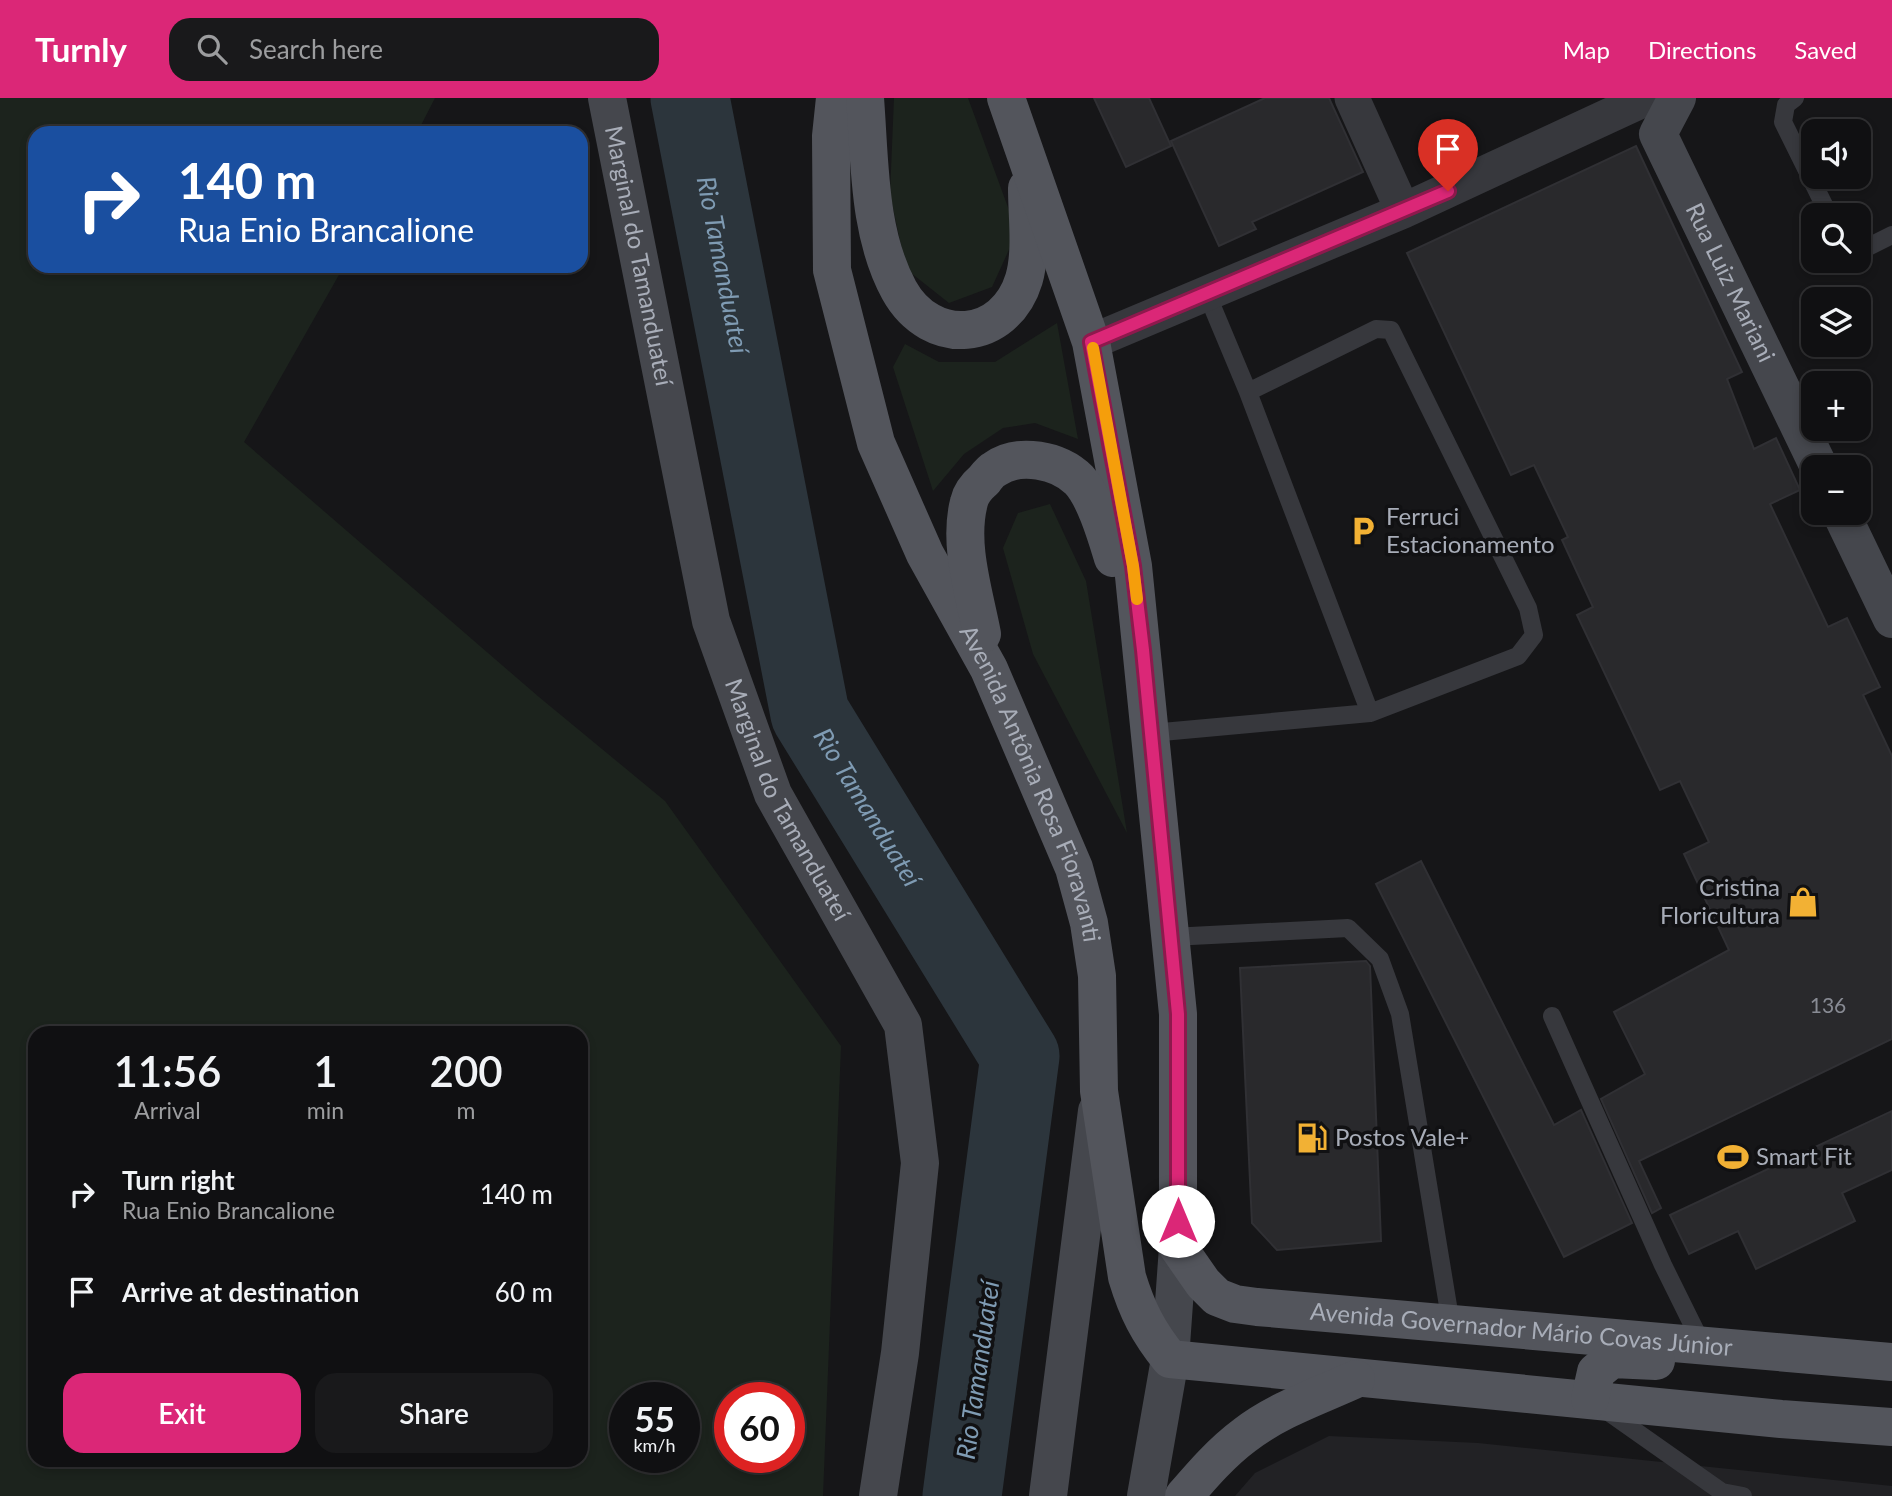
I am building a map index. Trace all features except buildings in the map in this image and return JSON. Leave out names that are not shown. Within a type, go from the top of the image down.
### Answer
[{"type":"main road","name":"Avenida Antônia Rosa Fioravanti","points":[[835,98],[831,136],[832,270],[876,443],[925,554],[989,669],[1074,868],[1089,923],[1097,976],[1099,1091]]},
{"type":"main road","points":[[864,98],[877,229],[886,260],[908,306],[927,323],[941,328],[967,331],[984,326],[999,316],[1017,295],[1024,278],[1026,259],[1027,162]]},
{"type":"main road","points":[[1006,98],[1091,342],[1133,566],[1178,1014],[1178,1247]]},
{"type":"main road","points":[[989,669],[968,563],[966,525],[969,500],[975,489],[996,468],[1022,459],[1058,465],[1079,481],[1095,508],[1143,650]]},
{"type":"main road","points":[[1099,1091],[1126,1277],[1151,1335],[1170,1359],[1781,1419],[1892,1427]]},
{"type":"main road","name":"Avenida Governador Mário Covas Júnior","points":[[1178,1247],[1203,1283],[1217,1297],[1235,1304],[1885,1362]]},
{"type":"main road","points":[[1590,1399],[1595,1372],[1612,1359],[1829,1376],[1885,1362]]},
{"type":"main road","points":[[1184,1496],[1214,1461],[1245,1434],[1280,1413],[1359,1378]]},
{"type":"street","name":"Marginal do Tamanduateí","points":[[607,98],[711,621],[773,794],[903,1025],[919,1163],[901,1353],[878,1496]]},
{"type":"street","points":[[1352,98],[1404,211]]},
{"type":"street","points":[[1091,342],[1404,211],[1647,98]]},
{"type":"street","points":[[1583,128],[1658,134],[1676,98]]},
{"type":"street","name":"Rua Luiz Mariani","points":[[1658,134],[1813,455]]},
{"type":"street","points":[[1847,525],[1892,619]]},
{"type":"street","name":"Avenida Antônia Rosa Fioravanti","points":[[1048,1496],[1099,1091]]},
{"type":"street","points":[[1146,1496],[1170,1359],[1178,1247]]},
{"type":"lane","points":[[1795,98],[1786,106],[1783,122],[1823,203]]},
{"type":"lane","points":[[1871,246],[1892,235]]},
{"type":"lane","points":[[1207,294],[1248,392],[1370,713]]},
{"type":"lane","points":[[1151,733],[1370,713],[1518,656],[1534,635],[1528,608],[1391,330],[1376,329],[1248,392]]},
{"type":"lane","points":[[1171,937],[1348,928],[1380,959],[1400,1014],[1451,1324]]},
{"type":"lane","points":[[1552,1016],[1663,1265],[1703,1346]]},
{"type":"lane","points":[[1590,1399],[1722,1492],[1743,1496]]},
{"type":"shaded area","points":[[0,98],[435,98],[421,126],[28,126],[28,273],[340,273],[244,442],[539,697],[665,801],[841,1046],[823,1496],[0,1496]]},
{"type":"shaded area","points":[[894,98],[968,98],[1017,232],[992,287],[949,303],[906,269],[890,194]]},
{"type":"shaded area","points":[[1057,323],[1078,439],[1035,423],[1003,428],[964,454],[933,491],[893,367],[905,344],[939,362],[995,362]]},
{"type":"shaded area","points":[[1050,504],[1086,581],[1127,833],[1033,654],[1003,548],[1018,513]]},
{"type":"shaded area","points":[[1329,1436],[1478,1443],[1892,1486],[1892,1496],[1235,1496],[1255,1473]]},
{"type":"waterway","name":"Rio Tamanduateí","points":[[690,98],[810,714],[1020,1056],[962,1496]]},
{"type":"slow traffic","points":[[1093,348],[1137,599]]},
{"type":"place","name":"Ferruci Estacionamento","points":[[1363,531]]},
{"type":"place","name":"Cristina Floricultura","points":[[1803,902]]},
{"type":"place","name":"Postos Vale+","points":[[1312,1138]]},
{"type":"place","name":"Smart Fit","points":[[1733,1157]]},
{"type":"route","points":[[1178,1221],[1178,1014],[1143,650],[1133,566],[1091,342],[1448,191]]}]
